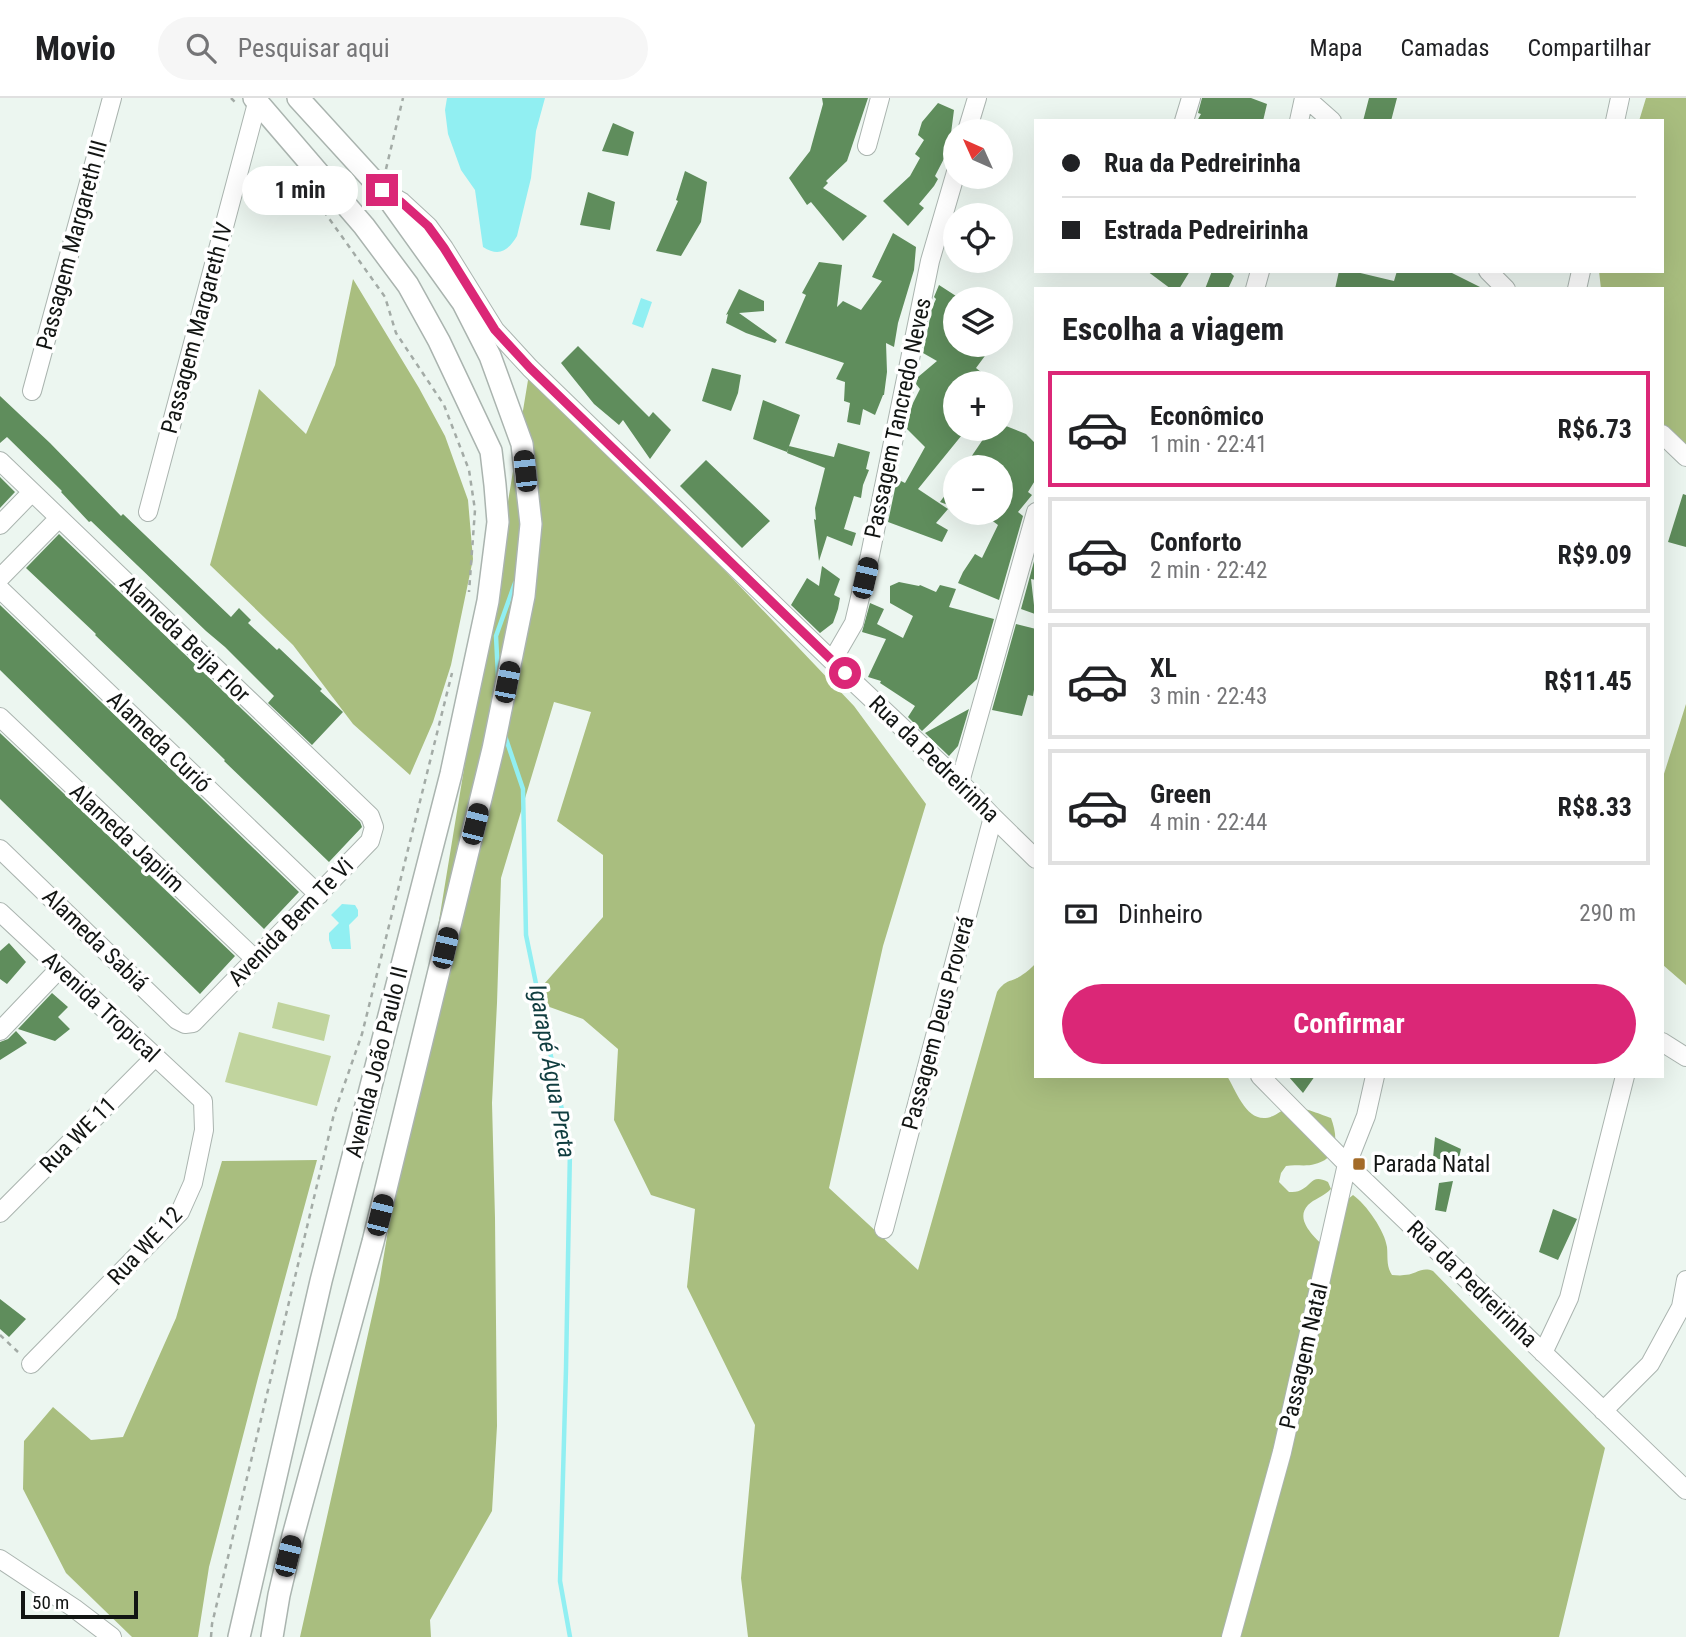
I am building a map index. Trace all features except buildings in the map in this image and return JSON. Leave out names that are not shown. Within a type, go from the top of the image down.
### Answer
[{"type":"main road","name":"Avenida João Paulo II","points":[[272,1637],[293,1536],[373,1242],[494,749],[524,597],[531,524],[522,444],[490,356],[463,303],[382,190],[298,98]]},
{"type":"main road","name":"Avenida João Paulo II","points":[[239,1637],[321,1281],[451,774],[488,601],[498,522],[491,451],[439,341],[408,285],[364,226],[248,101]]},
{"type":"street","name":"Passagem Margareth III","points":[[32,391],[112,98]]},
{"type":"street","points":[[867,146],[880,98]]},
{"type":"street","points":[[970,119],[976,98]]},
{"type":"street","points":[[1185,119],[1191,98]]},
{"type":"street","points":[[1299,119],[1305,98],[1330,119]]},
{"type":"street","points":[[1615,119],[1620,98]]},
{"type":"street","name":"Passagem Margareth IV","points":[[148,512],[248,101]]},
{"type":"street","name":"Passagem Tancredo Neves","points":[[832,661],[854,623],[930,261],[951,189]]},
{"type":"street","name":"Rua da Pedreirinha","points":[[382,190],[401,202],[428,226],[495,330],[530,368],[960,782],[1034,857]]},
{"type":"street","points":[[1490,273],[1504,287]]},
{"type":"street","points":[[1664,436],[1686,457]]},
{"type":"street","name":"Alameda Beija Flor","points":[[0,461],[370,816]]},
{"type":"street","points":[[0,525],[32,492]]},
{"type":"street","points":[[0,578],[59,518]]},
{"type":"street","points":[[960,782],[1034,519]]},
{"type":"street","name":"Alameda Curió","points":[[0,589],[318,895]]},
{"type":"street","name":"Alameda Japiim","points":[[0,718],[255,959]]},
{"type":"street","name":"Avenida Bem Te Vi","points":[[193,1023],[370,841],[374,827],[370,816]]},
{"type":"street","name":"Passagem Deus Proverá","points":[[884,1229],[993,817]]},
{"type":"street","name":"Alameda Sabiá","points":[[0,849],[177,1020],[186,1024],[193,1023]]},
{"type":"street","name":"Avenida Tropical","points":[[0,912],[203,1101]]},
{"type":"street","points":[[0,1031],[61,968]]},
{"type":"street","points":[[1664,1043],[1686,1058]]},
{"type":"street","name":"Rua WE 11","points":[[0,1213],[155,1057]]},
{"type":"street","name":"Rua da Pedreirinha","points":[[1262,1078],[1346,1164],[1686,1490]]},
{"type":"street","name":"Passagem Natal","points":[[1231,1637],[1282,1452],[1346,1164],[1366,1116],[1375,1078]]},
{"type":"street","points":[[1543,1353],[1569,1298],[1624,1078]]},
{"type":"street","name":"Rua WE 12","points":[[30,1364],[180,1212],[193,1183],[205,1130],[203,1101]]},
{"type":"street","points":[[1603,1411],[1650,1364],[1681,1307],[1686,1280]]},
{"type":"street","points":[[0,1559],[112,1637]]},
{"type":"path","points":[[231,98],[248,101]]},
{"type":"path","points":[[382,190],[403,98]]},
{"type":"path","points":[[0,1335],[30,1364]]},
{"type":"green space","points":[[1646,98],[1686,98],[1686,452],[1664,427],[1664,287],[1601,287],[1599,273],[1664,273],[1664,119],[1640,119]]},
{"type":"green space","points":[[353,279],[445,436],[468,500],[473,559],[451,665],[433,722],[410,775],[353,724],[293,645],[210,565],[259,389],[306,434],[335,365]]},
{"type":"green space","points":[[530,368],[854,706],[926,804],[883,946],[829,1188],[918,1270],[997,992],[1034,965],[1034,1078],[1228,1078],[1244,1106],[1257,1117],[1273,1116],[1293,1107],[1331,1118],[1335,1146],[1329,1157],[1311,1165],[1286,1166],[1279,1182],[1289,1192],[1295,1192],[1316,1179],[1328,1182],[1331,1189],[1310,1203],[1304,1211],[1303,1217],[1309,1230],[1329,1251],[1348,1199],[1353,1195],[1369,1211],[1383,1233],[1392,1275],[1433,1271],[1605,1448],[1559,1637],[748,1637],[741,1578],[755,1425],[687,1287],[695,1209],[651,1195],[614,1120],[618,1049],[583,1019],[530,1000],[603,917],[603,855],[557,821],[591,712],[554,702],[501,878],[492,1103],[497,1426],[492,1511],[430,1620],[431,1637],[300,1637],[379,1285]]},
{"type":"green space","points":[[1686,704],[1686,985],[1664,966],[1664,774]]},
{"type":"green space","points":[[278,1002],[330,1015],[324,1041],[272,1028]]},
{"type":"green space","points":[[239,1032],[331,1056],[317,1106],[225,1082]]},
{"type":"green space","points":[[317,1160],[209,1567],[198,1637],[132,1637],[66,1573],[23,1489],[24,1441],[53,1407],[91,1440],[123,1437],[176,1318],[222,1161]]},
{"type":"water","points":[[447,98],[545,98],[536,131],[531,178],[517,236],[503,251],[494,252],[483,247],[475,190],[461,170],[448,134],[445,110]]},
{"type":"water","points":[[641,298],[652,302],[643,328],[632,324]]},
{"type":"water","points":[[342,904],[355,905],[358,910],[358,916],[349,925],[351,949],[332,949],[329,933],[339,923],[331,915]]},
{"type":"waterway","name":"Igarapé Água Preta","points":[[498,676],[496,636],[515,583]]},
{"type":"waterway","name":"Igarapé Água Preta","points":[[504,733],[523,789],[526,935],[570,1149],[560,1581],[570,1637]]},
{"type":"place","name":"Parada Natal","points":[[1359,1164]]},
{"type":"route","points":[[382,190],[401,202],[428,226],[495,330],[530,368],[845,673]]}]
